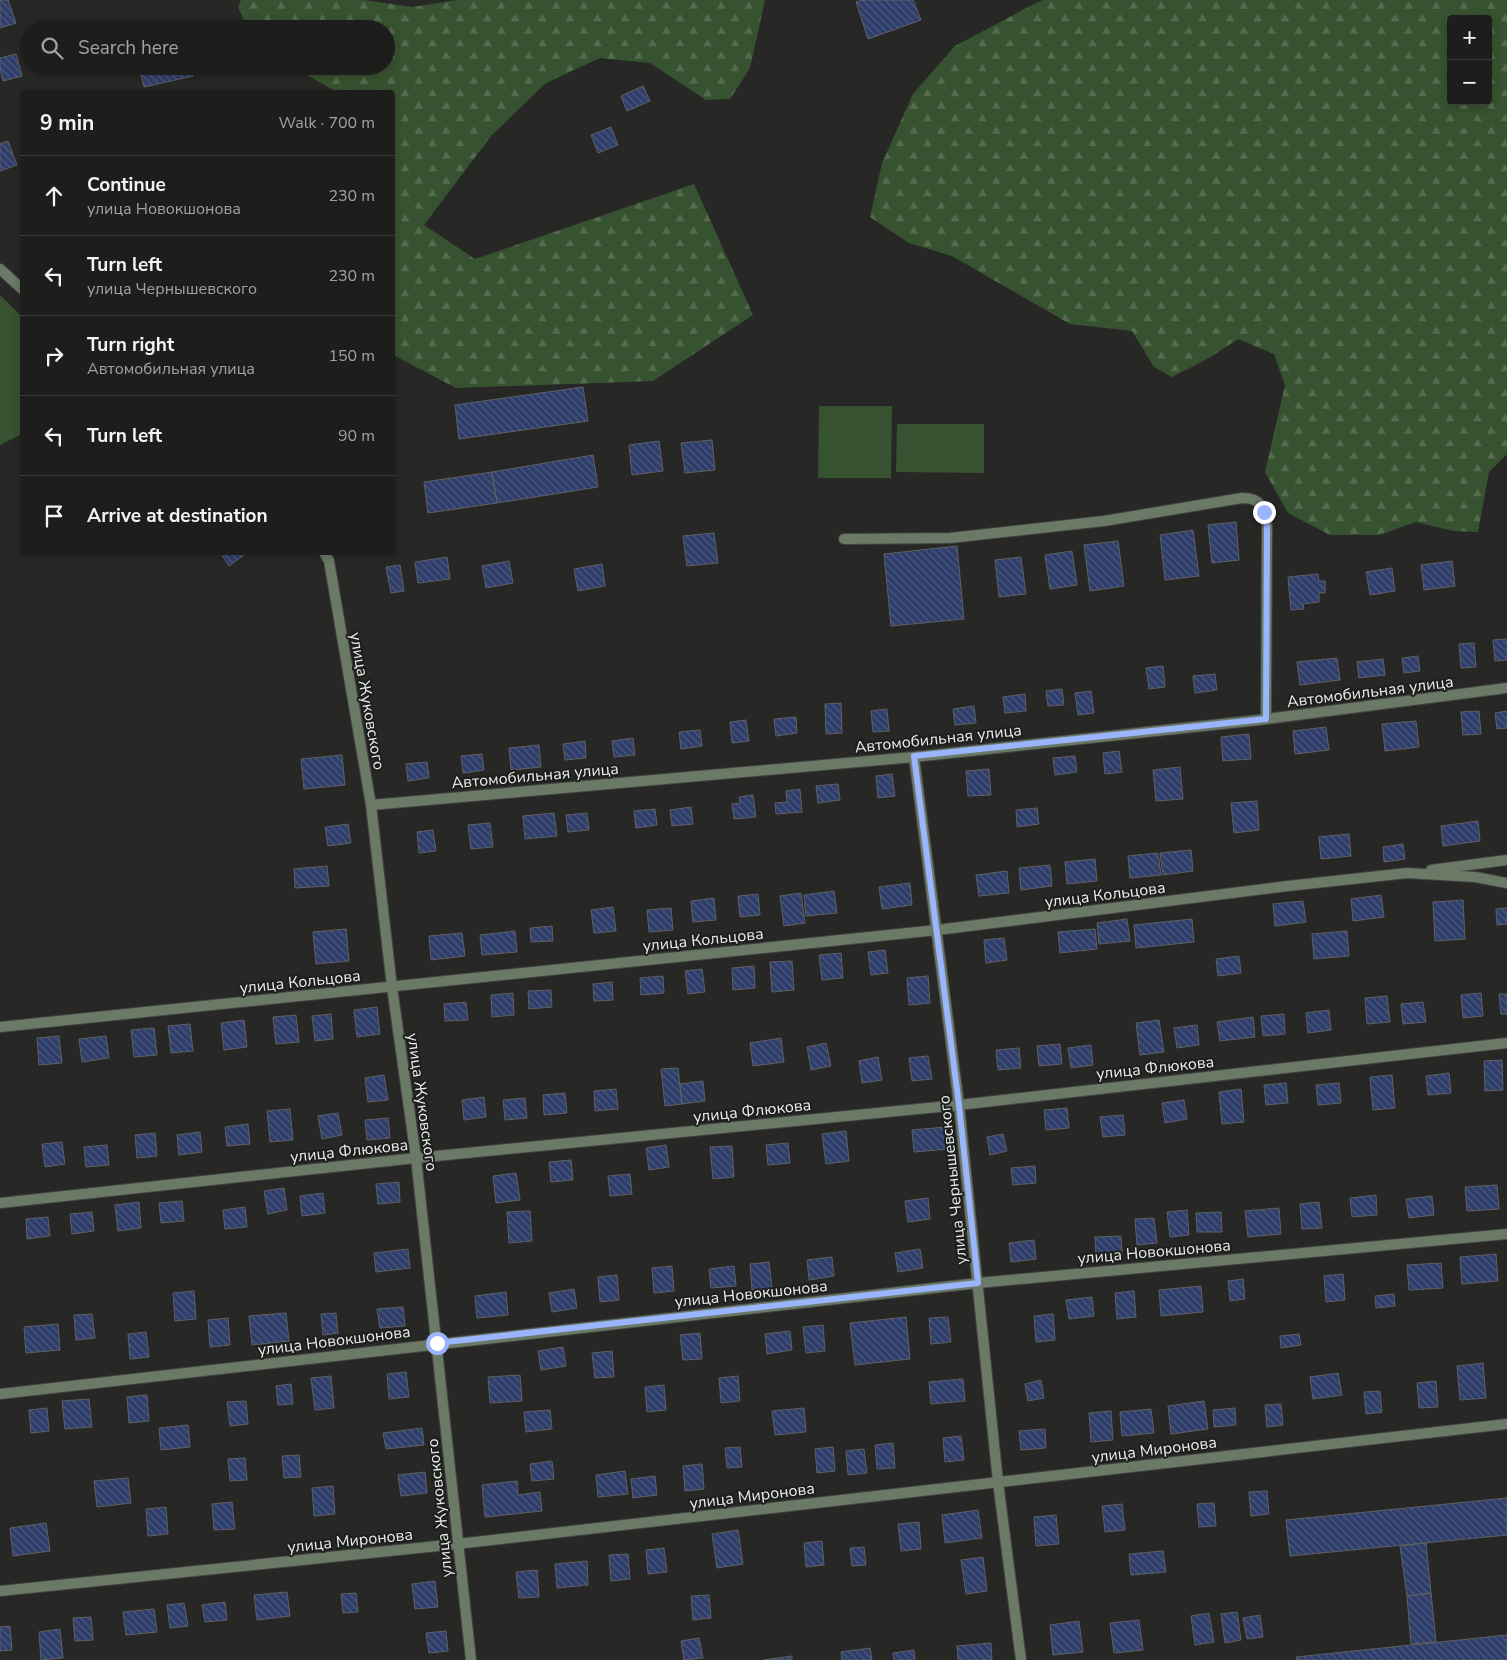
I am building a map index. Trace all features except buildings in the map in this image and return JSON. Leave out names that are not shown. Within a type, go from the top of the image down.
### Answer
[{"type":"street","points":[[0,270],[20,287]]},
{"type":"street","points":[[844,539],[950,538],[1104,521],[1242,498],[1254,499],[1260,503],[1267,526],[1266,719]]},
{"type":"street","name":"улица Жуковского","points":[[326,555],[329,561],[371,805],[392,987],[416,1158],[470,1660]]},
{"type":"street","name":"Автомобильная улица","points":[[371,805],[914,756],[1266,719],[1507,688]]},
{"type":"street","name":"улица Чернышевского","points":[[914,756],[959,1105],[998,1482],[1021,1660]]},
{"type":"street","name":"улица Кольцова","points":[[0,1027],[937,930],[1507,860]]},
{"type":"street","name":"улица Кольцова","points":[[1407,873],[1475,877],[1507,883]]},
{"type":"street","name":"улица Флюкова","points":[[0,1203],[416,1158],[959,1105],[1507,1043]]},
{"type":"street","name":"улица Новокшонова","points":[[0,1394],[978,1283],[1507,1234]]},
{"type":"street","name":"улица Миронова","points":[[0,1592],[457,1544],[1507,1424]]},
{"type":"green space","points":[[241,0],[363,0],[413,7],[457,0],[765,0],[750,68],[730,99],[706,100],[650,63],[600,58],[546,83],[491,136],[424,225],[475,259],[694,184],[753,315],[653,381],[456,388],[395,356],[395,90],[333,90],[307,75],[395,75],[395,20],[244,20],[238,7]]},
{"type":"green space","points":[[1043,0],[1507,0],[1507,454],[1489,472],[1478,532],[1453,531],[1416,522],[1379,535],[1330,535],[1288,513],[1265,472],[1285,385],[1274,354],[1238,339],[1209,358],[1172,377],[1154,367],[1132,331],[1070,324],[952,256],[909,243],[870,217],[882,163],[913,94],[955,46]]},
{"type":"green space","points":[[0,295],[20,315],[20,435],[0,445]]},
{"type":"green space","points":[[819,406],[892,406],[891,478],[818,478]]},
{"type":"green space","points":[[897,424],[984,424],[984,473],[896,472]]},
{"type":"route","points":[[437,1343],[978,1283],[959,1105],[914,756],[1266,719],[1267,526],[1264,512]]}]
